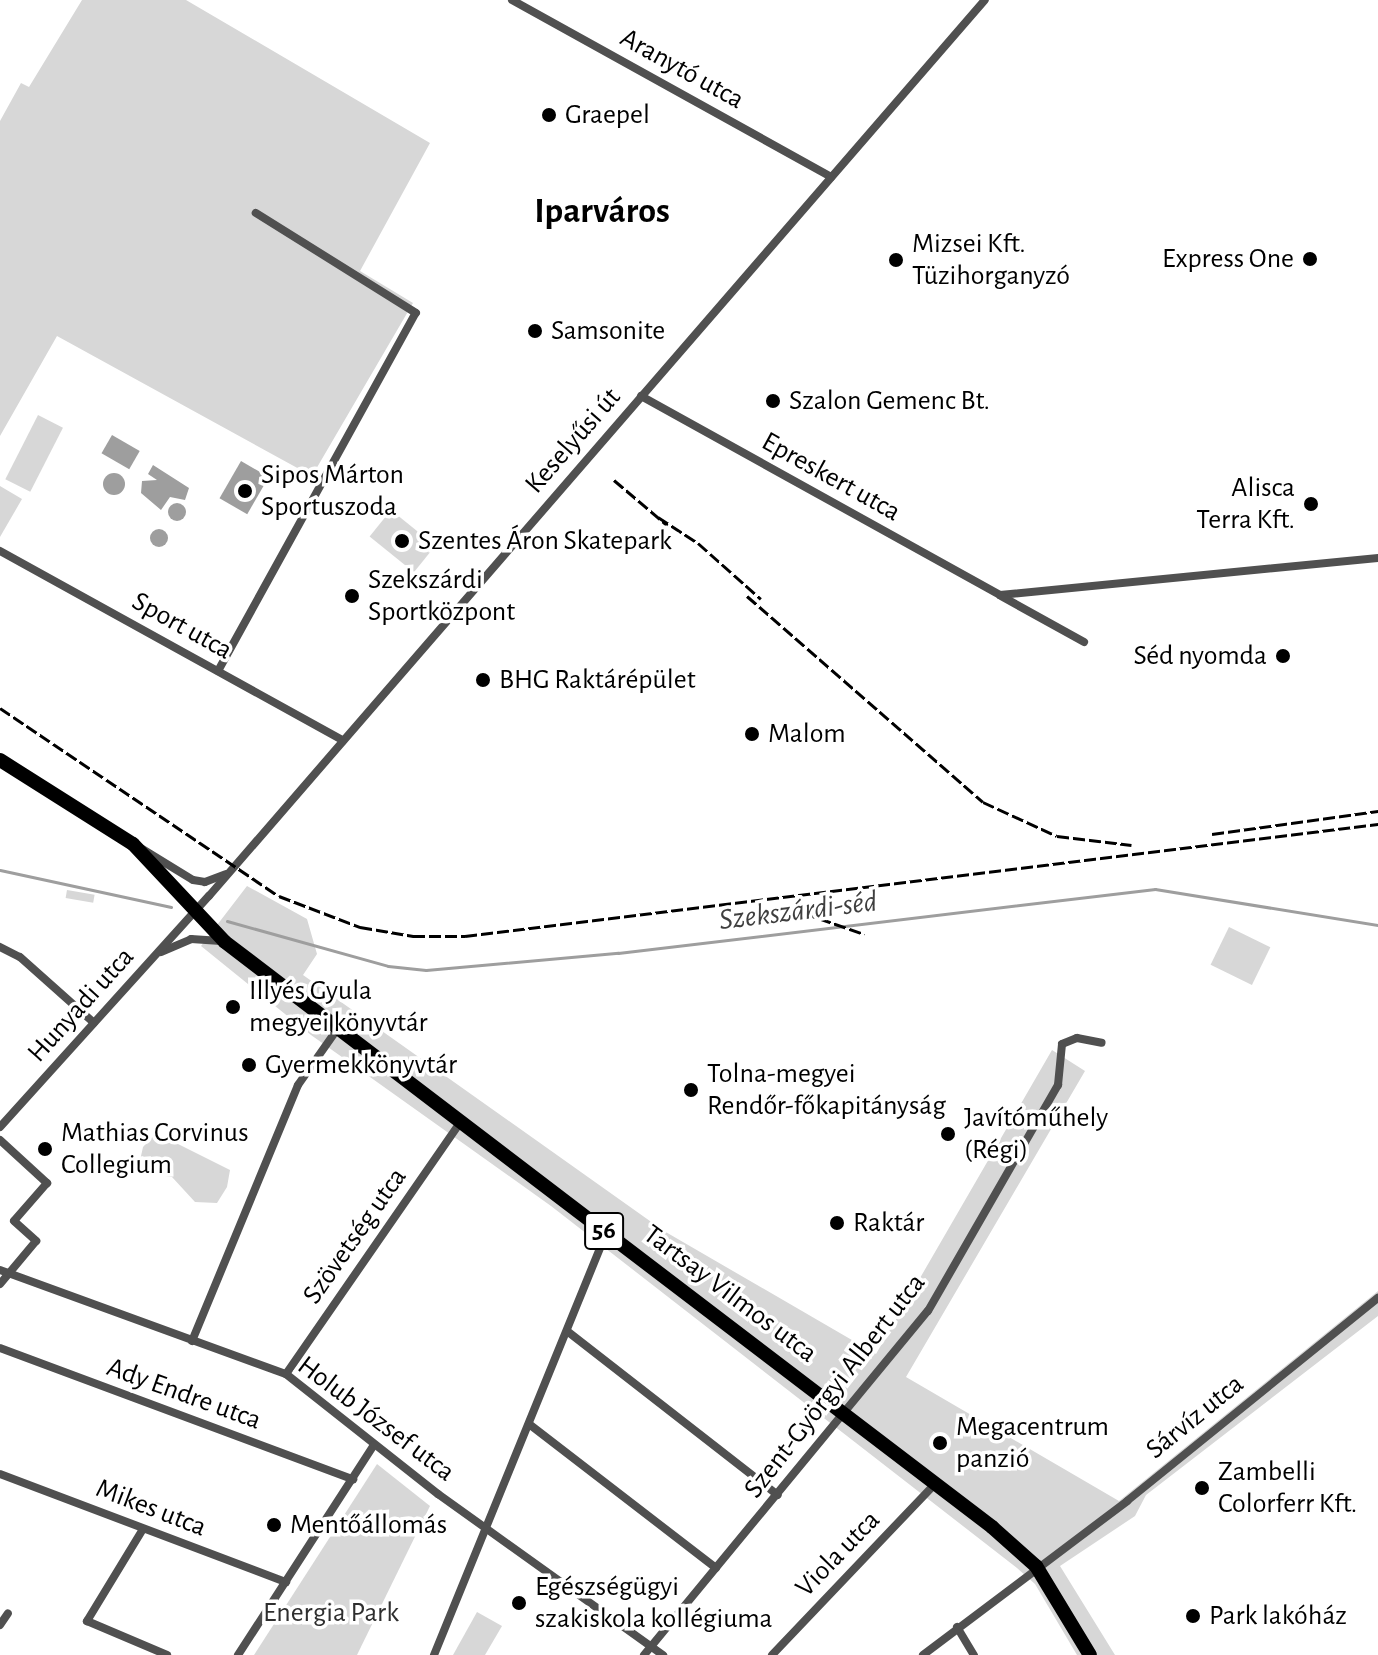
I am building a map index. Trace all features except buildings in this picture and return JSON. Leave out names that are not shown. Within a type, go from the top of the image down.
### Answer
[{"type":"main road","name":"56","points":[[0,760],[133,844],[195,912]]},
{"type":"main road","name":"Tartsay Vilmos utca","points":[[195,912],[225,942],[936,1483],[1036,1566],[1090,1655]]},
{"type":"street","name":"Aranytó utca","points":[[512,0],[831,177]]},
{"type":"street","name":"Keselyűsi út","points":[[195,912],[985,0]]},
{"type":"street","points":[[218,671],[416,313],[256,213]]},
{"type":"street","name":"Epreskert utca","points":[[641,396],[1084,642]]},
{"type":"street","name":"Sport utca","points":[[0,551],[343,740]]},
{"type":"street","points":[[1000,595],[1378,558]]},
{"type":"street","points":[[133,844],[193,880],[205,882],[227,874]]},
{"type":"street","name":"Hunyadi utca","points":[[0,1127],[195,912]]},
{"type":"street","points":[[157,954],[191,939],[225,942]]},
{"type":"street","points":[[0,947],[20,957],[94,1023]]},
{"type":"street","points":[[192,1341],[298,1085],[338,1028]]},
{"type":"street","name":"Szent-Györgyi Albert utca","points":[[644,1655],[928,1311],[1058,1085],[1064,1042],[1077,1038],[1102,1043]]},
{"type":"street","name":"Szövetség utca","points":[[286,1374],[460,1123]]},
{"type":"street","points":[[0,1140],[47,1183],[14,1221],[36,1241],[4,1272],[0,1284]]},
{"type":"street","points":[[434,1655],[606,1233]]},
{"type":"street","name":"Holub József utca","points":[[4,1272],[286,1374],[374,1445],[663,1655]]},
{"type":"street","name":"Sárvíz utca","points":[[923,1655],[1036,1566],[1127,1501],[1378,1298]]},
{"type":"street","points":[[567,1331],[778,1495]]},
{"type":"street","name":"Ady Endre utca","points":[[0,1348],[353,1479]]},
{"type":"street","points":[[529,1424],[716,1568]]},
{"type":"street","points":[[238,1655],[374,1445]]},
{"type":"street","name":"Mikes utca","points":[[0,1474],[286,1582]]},
{"type":"street","name":"Viola utca","points":[[772,1655],[936,1483]]},
{"type":"street","points":[[143,1529],[87,1621],[167,1655]]},
{"type":"street","points":[[0,1625],[8,1613]]},
{"type":"street","points":[[957,1627],[974,1655]]},
{"type":"green space","points":[[82,0],[186,0],[430,143],[360,271],[413,303],[312,476],[57,336],[0,436],[0,121],[21,83],[29,87]]},
{"type":"green space","points":[[38,415],[63,428],[30,492],[5,479]]},
{"type":"green space","points":[[0,486],[22,499],[0,537]]},
{"type":"green space","name":"Szentes Áron Skatepark","points":[[391,510],[435,546],[414,572],[370,536]]},
{"type":"green space","points":[[247,886],[307,919],[317,954],[303,975],[664,1231],[876,1354],[1052,1050],[1085,1071],[906,1377],[1119,1501],[1378,1291],[1378,1316],[1146,1495],[1135,1516],[1060,1566],[1115,1655],[1077,1655],[1035,1584],[1017,1568],[551,1206],[311,1035],[201,946]]},
{"type":"green space","points":[[67,890],[95,895],[93,903],[66,898]]},
{"type":"green space","points":[[1229,927],[1270,947],[1252,985],[1211,965]]},
{"type":"green space","points":[[156,1133],[230,1170],[227,1187],[217,1203],[195,1202],[172,1177],[151,1174],[139,1165],[143,1147]]},
{"type":"green space","name":"Energia Park","points":[[377,1464],[430,1506],[357,1655],[254,1655]]},
{"type":"green space","points":[[477,1612],[502,1626],[485,1655],[453,1655]]},
{"type":"shaded area","points":[[112,435],[140,451],[129,469],[102,453]]},
{"type":"shaded area","points":[[241,461],[269,477],[247,514],[220,498]]},
{"type":"shaded area","points":[[153,465],[189,488],[185,500],[170,497],[161,510],[141,493],[142,481],[157,480],[148,474]]},
{"type":"shaded area","points":[[114,473],[122,476],[125,484],[122,492],[114,495],[106,492],[103,484],[106,476]]},
{"type":"shaded area","points":[[177,503],[186,512],[177,521],[168,512]]},
{"type":"shaded area","points":[[155,529],[163,529],[168,538],[166,545],[155,547],[150,542],[150,534]]},
{"type":"waterway","name":"Szekszárdi-séd","points":[[0,870],[171,907]]},
{"type":"waterway","name":"Szekszárdi-séd","points":[[227,921],[388,966],[426,970],[618,953],[1155,889],[1378,925]]},
{"type":"railway","points":[[614,480],[667,525]]},
{"type":"railway","points":[[658,517],[698,543],[761,599]]},
{"type":"railway","points":[[747,596],[983,802],[1057,836],[1131,845]]},
{"type":"railway","points":[[0,708],[279,896],[360,927],[413,936],[465,936],[1378,824]]},
{"type":"railway","points":[[1212,834],[1378,811]]},
{"type":"railway","points":[[757,911],[804,913],[864,934]]},
{"type":"place","name":"Graepel","points":[[549,115]]},
{"type":"place","name":"Express One","points":[[1310,259]]},
{"type":"place","name":"Mizsei Kft. Tüzihorganyzó","points":[[896,260]]},
{"type":"place","name":"Samsonite","points":[[535,331]]},
{"type":"place","name":"Szalon Gemenc Bt.","points":[[773,401]]},
{"type":"place","name":"Sipos Márton Sportuszoda","points":[[245,491]]},
{"type":"place","name":"Alisca Terra Kft.","points":[[1311,504]]},
{"type":"place","name":"Szentes Áron Skatepark","points":[[402,541]]},
{"type":"place","name":"Szekszárdi Sportközpont","points":[[352,596]]},
{"type":"place","name":"Séd nyomda","points":[[1283,656]]},
{"type":"place","name":"BHG Raktárépület","points":[[483,680]]},
{"type":"place","name":"Malom","points":[[752,734]]},
{"type":"place","name":"Illyés Gyula megyei könyvtár","points":[[233,1007]]},
{"type":"place","name":"Gyermekkönyvtár","points":[[249,1065]]},
{"type":"place","name":"Tolna-megyei Rendőr-főkapitányság","points":[[691,1090]]},
{"type":"place","name":"Javítóműhely (Régi)","points":[[948,1134]]},
{"type":"place","name":"Mathias Corvinus Collegium","points":[[45,1149]]},
{"type":"place","name":"Raktár","points":[[837,1223]]},
{"type":"place","name":"Megacentrum panzió","points":[[940,1443]]},
{"type":"place","name":"Zambelli Colorferr Kft.","points":[[1202,1488]]},
{"type":"place","name":"Mentőállomás","points":[[274,1525]]},
{"type":"place","name":"Egészségügyi szakiskola kollégiuma","points":[[519,1603]]},
{"type":"place","name":"Park lakóház","points":[[1193,1616]]},
{"type":"district","name":"Iparváros","points":[[602,212]]}]
